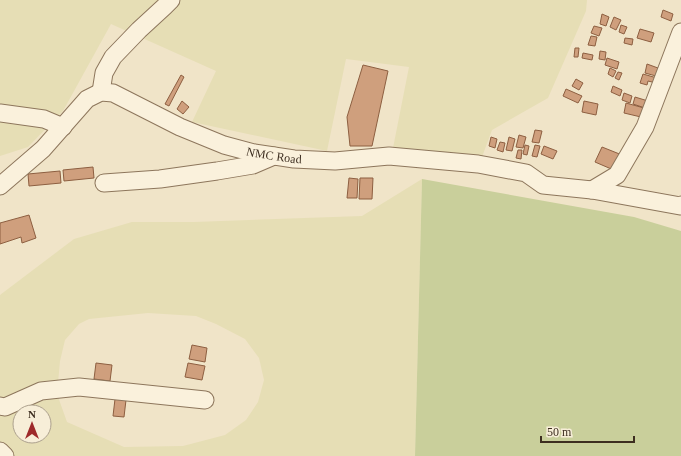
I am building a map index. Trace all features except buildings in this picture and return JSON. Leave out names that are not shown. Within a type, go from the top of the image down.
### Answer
[{"type":"street","points":[[0,186],[43,149],[87,99],[101,92],[104,73],[113,57],[170,0]]},
{"type":"street","points":[[592,190],[617,175],[645,127],[681,32]]},
{"type":"street","name":"NMC Road","points":[[101,92],[113,93],[180,127],[224,145],[254,153],[294,159],[335,161],[389,156],[470,163],[526,174],[543,185],[592,190],[681,205]]},
{"type":"street","points":[[0,114],[44,119],[63,127]]},
{"type":"street","points":[[104,182],[160,179],[217,171],[253,165],[274,156]]},
{"type":"street","points":[[0,406],[5,406],[42,391],[79,387],[205,400]]},
{"type":"street","points":[[0,451],[5,456]]},
{"type":"shaded area","points":[[0,0],[587,0],[586,11],[548,98],[492,130],[482,157],[393,148],[409,67],[346,59],[327,151],[192,122],[216,71],[111,24],[63,111],[28,147],[0,156]]},
{"type":"shaded area","points":[[422,179],[415,456],[0,456],[0,295],[74,239],[132,222],[194,222],[362,216]],"holes":[[[148,313],[196,316],[216,324],[245,339],[259,358],[264,380],[258,402],[246,420],[225,435],[183,446],[124,447],[67,422],[57,394],[60,361],[65,340],[79,324],[89,319]]]},
{"type":"green space","points":[[422,179],[634,217],[681,231],[681,456],[415,456]]}]
